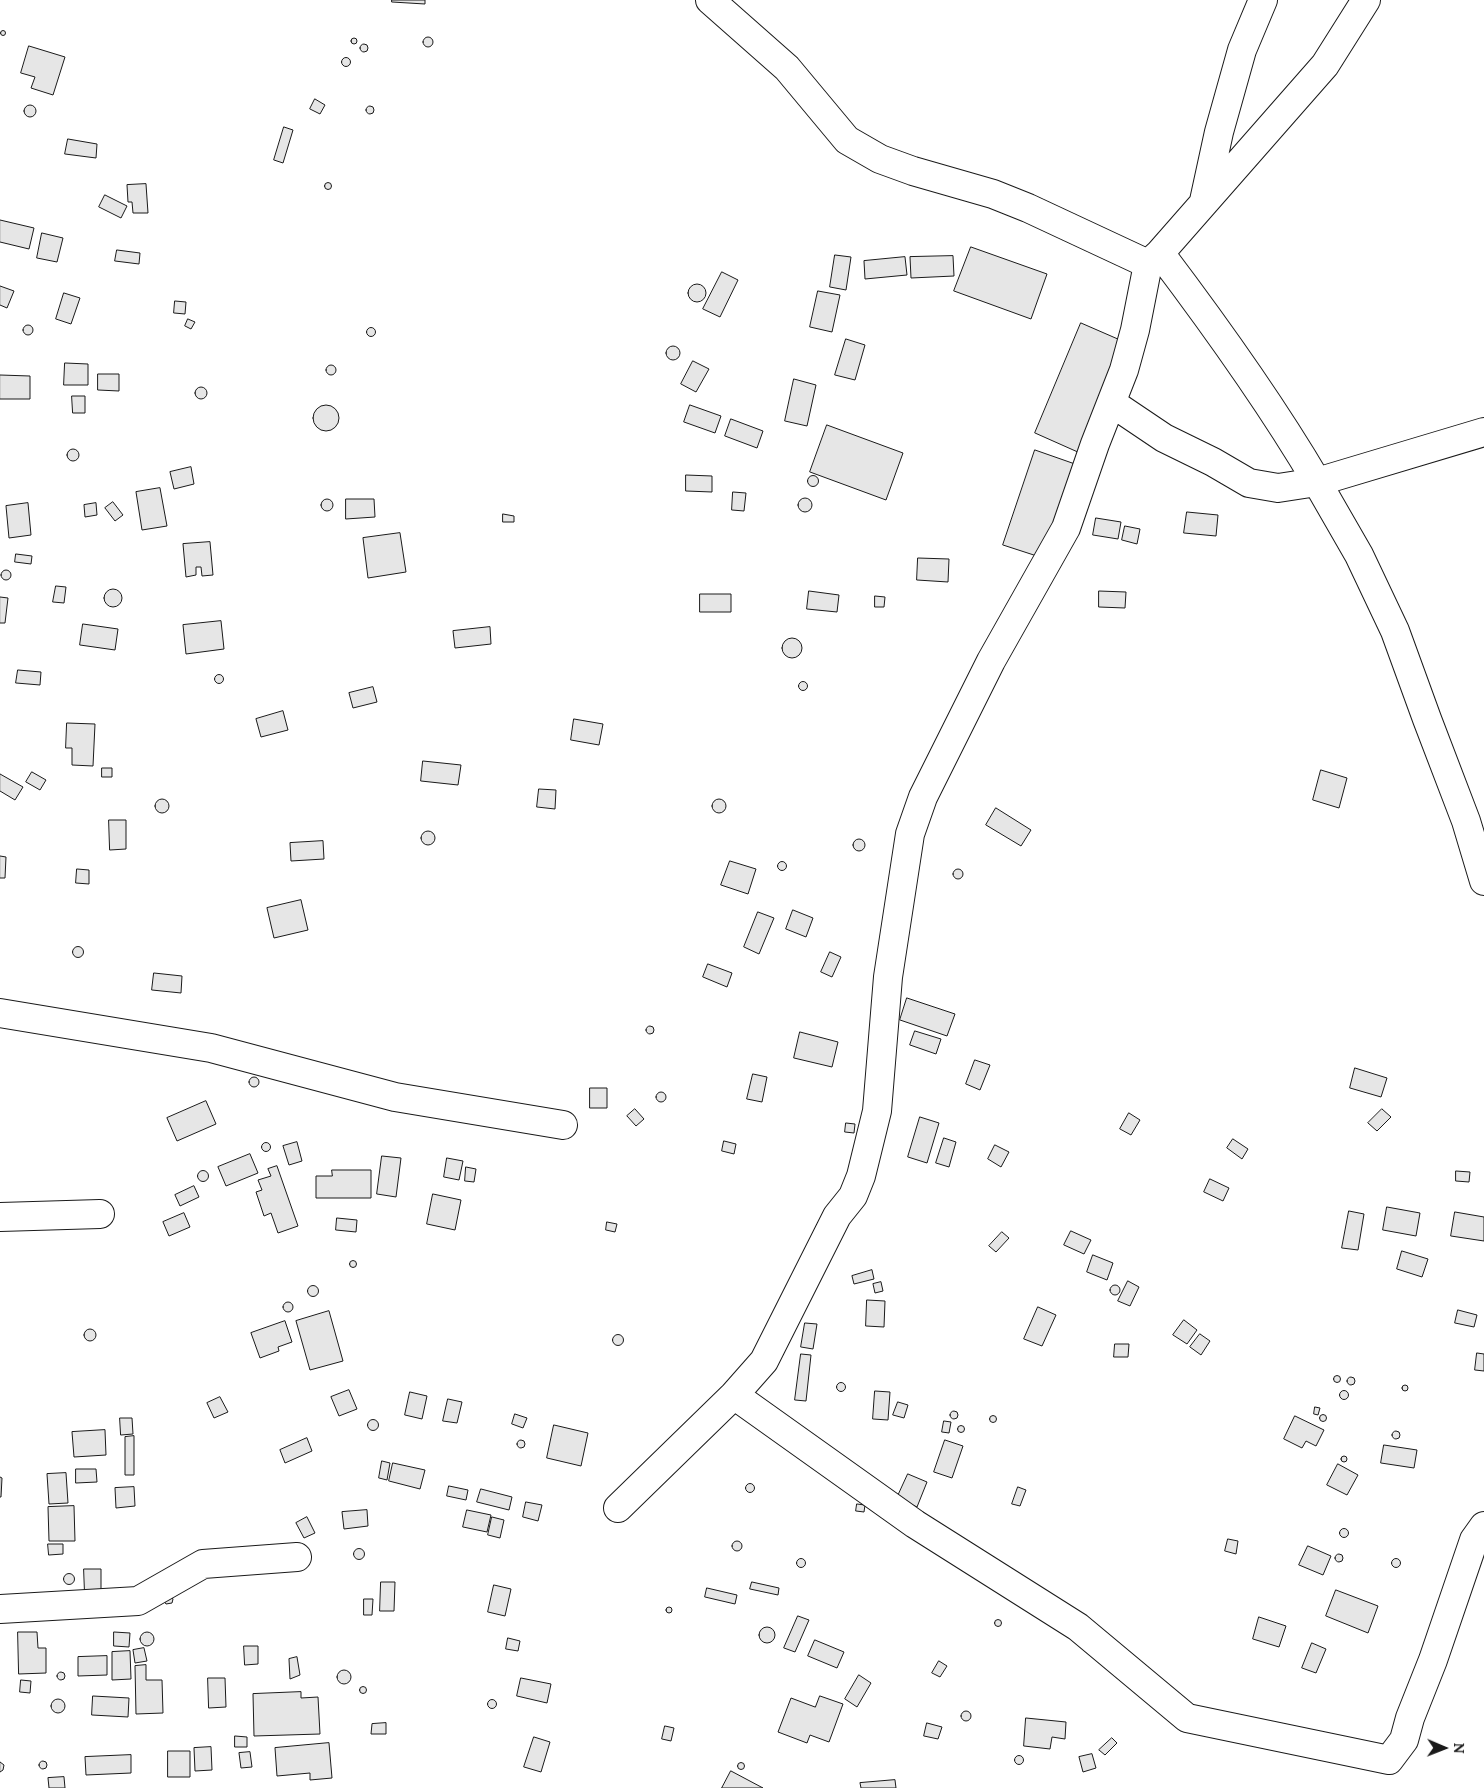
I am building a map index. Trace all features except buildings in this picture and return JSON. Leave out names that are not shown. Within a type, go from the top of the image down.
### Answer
[{"type":"street","points":[[710,0],[787,68],[847,140],[880,159],[913,171],[992,194],[1154,258],[1221,334],[1291,438],[1359,555],[1395,631],[1466,821],[1484,881]]},
{"type":"street","points":[[1204,202],[1215,149],[1242,50],[1262,0]]},
{"type":"street","points":[[618,1508],[734,1395],[764,1361],[837,1216],[853,1196],[861,1176],[877,1111],[888,977],[910,834],[928,788],[991,661],[1066,528],[1095,444],[1124,370],[1154,258],[1325,65],[1366,0]]},
{"type":"street","points":[[1112,403],[1164,438],[1249,482],[1278,488],[1317,482],[1484,432]]},
{"type":"street","points":[[0,1013],[211,1048],[395,1097],[563,1125]]},
{"type":"street","points":[[0,1217],[100,1214]]},
{"type":"street","points":[[734,1395],[915,1524],[1078,1627],[1187,1718],[1389,1760],[1404,1740],[1410,1718],[1433,1660],[1474,1540],[1484,1526]]},
{"type":"street","points":[[0,1609],[138,1601],[203,1564],[297,1557]]}]
